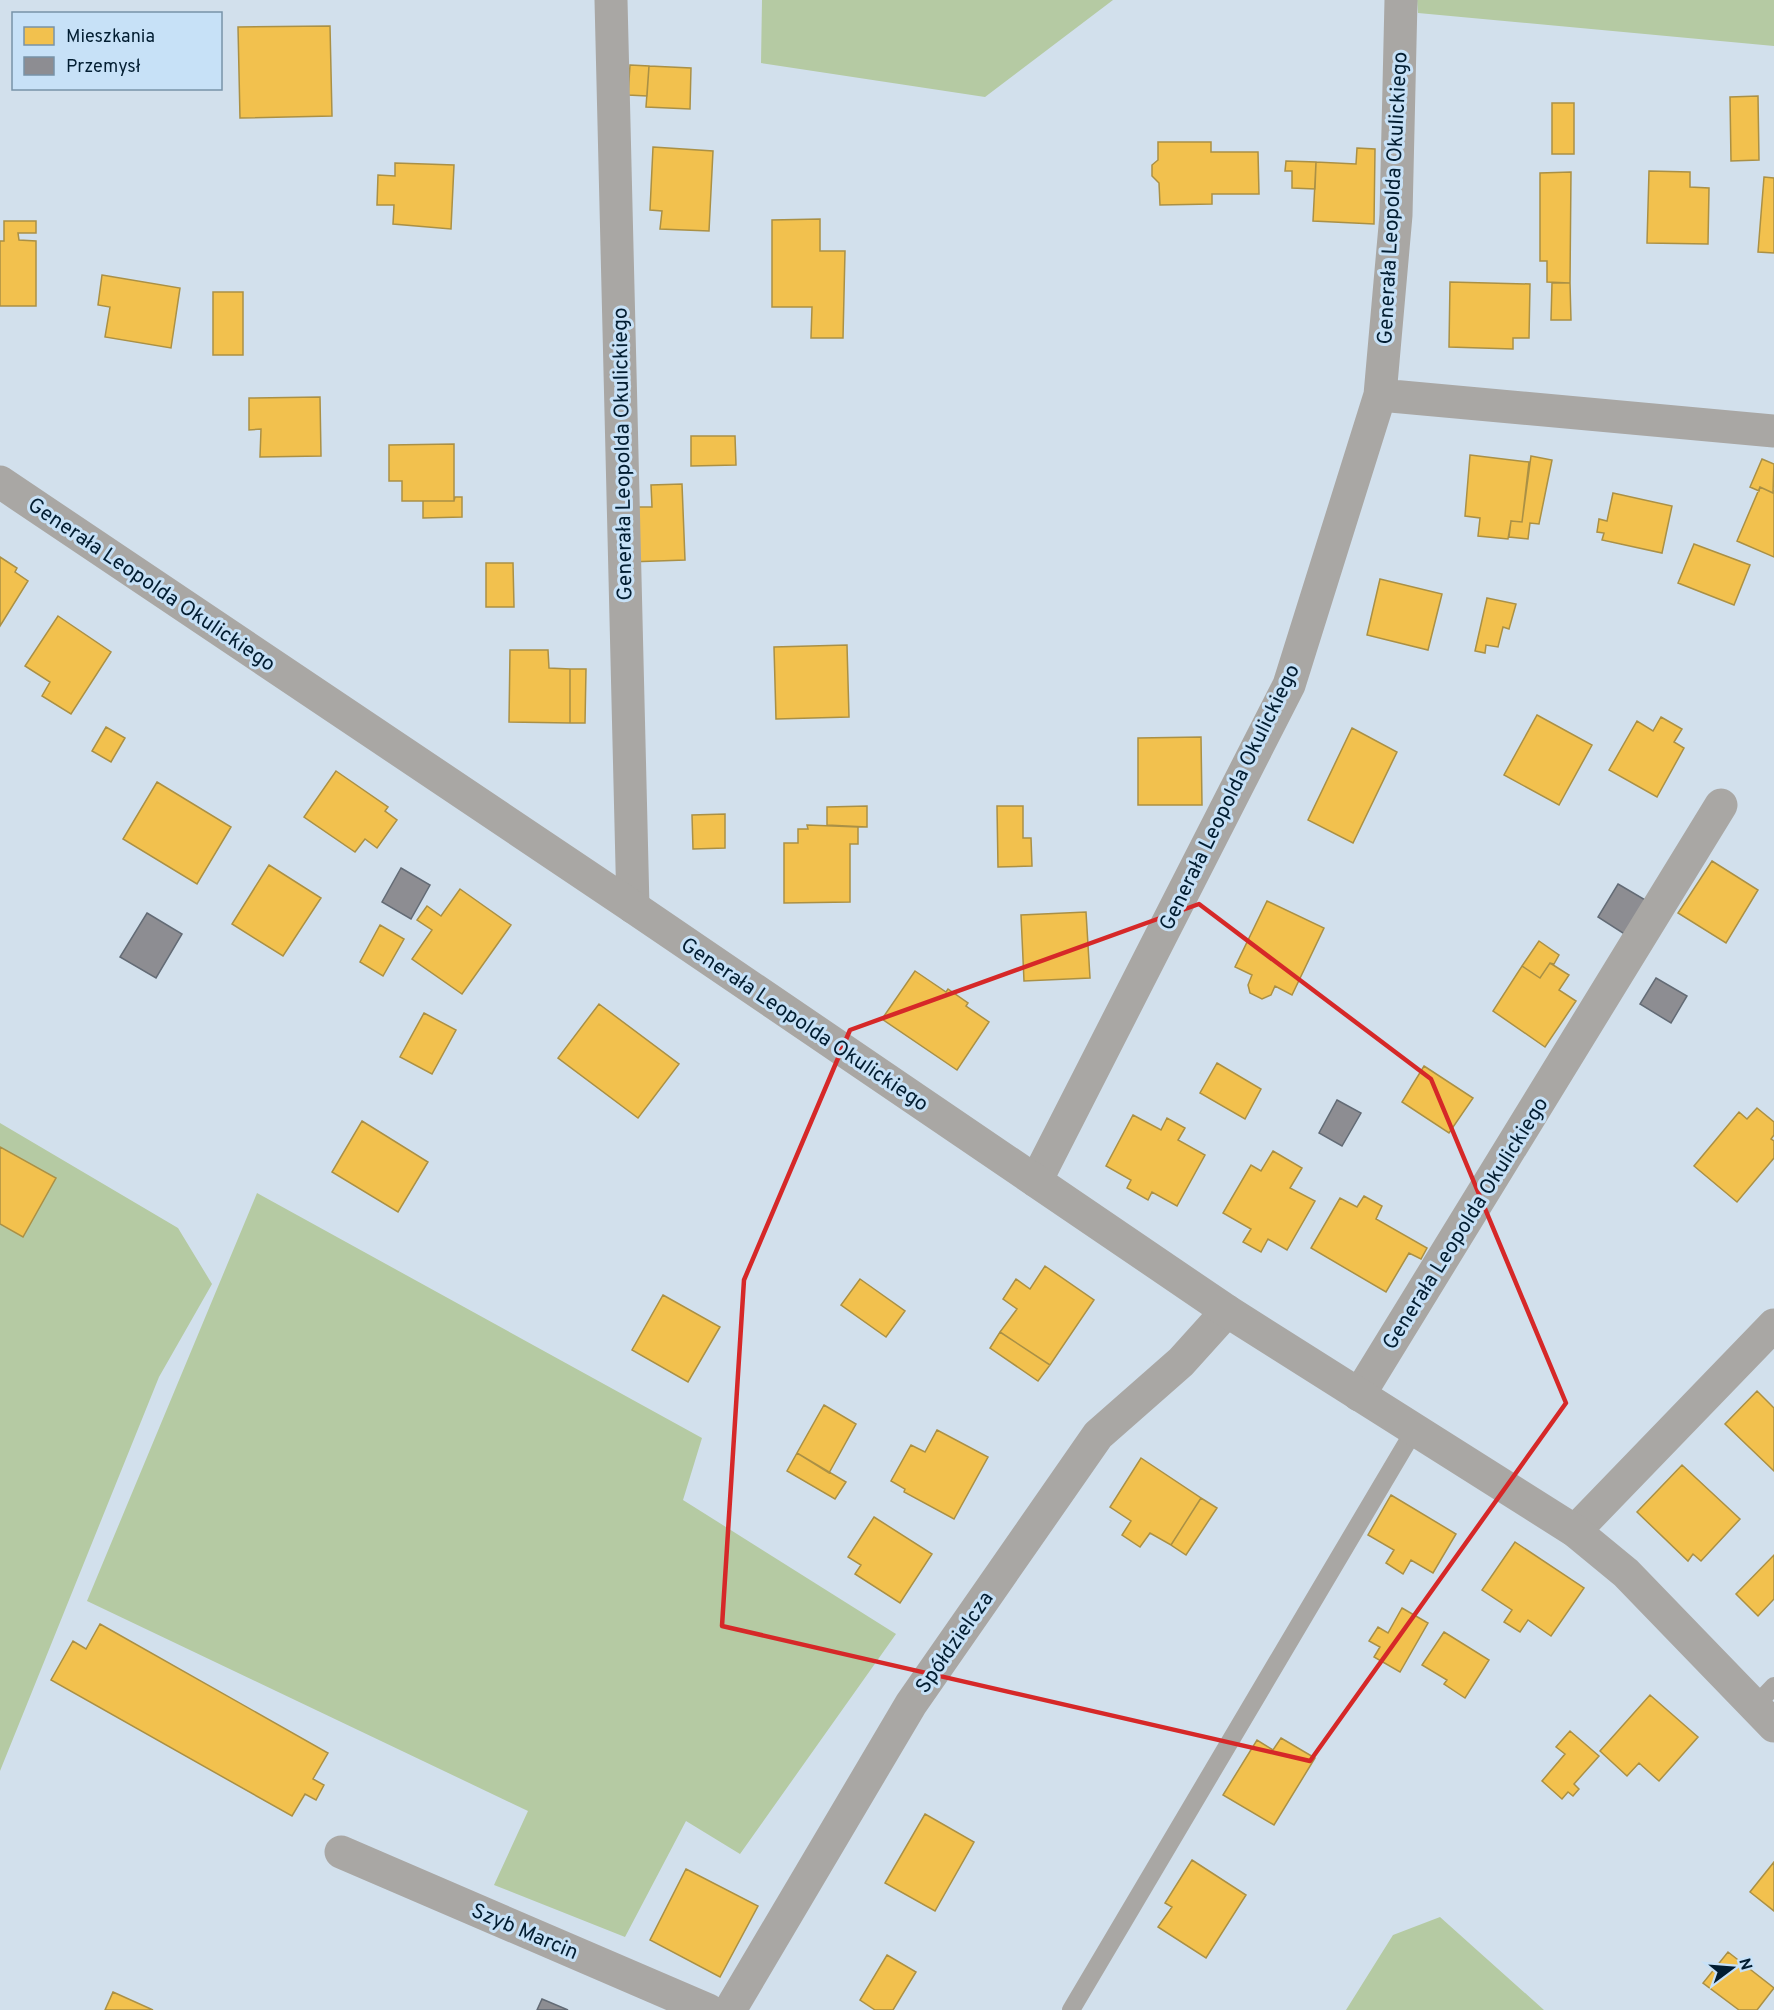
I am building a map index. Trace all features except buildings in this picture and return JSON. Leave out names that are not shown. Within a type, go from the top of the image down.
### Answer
[{"type":"street","name":"Generała Leopolda Okulickiego","points":[[611,0],[633,907]]},
{"type":"street","name":"Generała Leopolda Okulickiego","points":[[1036,1181],[1289,685],[1380,395],[1396,215],[1401,0]]},
{"type":"street","points":[[1380,395],[1774,431]]},
{"type":"street","name":"Generała Leopolda Okulickiego","points":[[0,482],[633,907],[1227,1311],[1575,1532],[1626,1573],[1768,1706]]},
{"type":"street","name":"Generała Leopolda Okulickiego","points":[[1359,1395],[1721,805]]},
{"type":"street","name":"Spółdzielcza","points":[[730,2010],[911,1704],[1098,1435],[1181,1362],[1227,1311]]},
{"type":"street","points":[[1575,1532],[1774,1325]]},
{"type":"street","name":"Szyb Marcin","points":[[341,1852],[708,2010]]},
{"type":"lane","points":[[1071,2010],[1415,1430]]},
{"type":"highlighted area","points":[[1199,904],[1431,1079],[1566,1403],[1310,1761],[1100,1715],[722,1626],[744,1280],[850,1030]]},
{"type":"green space","points":[[762,0],[1113,0],[985,97],[761,63]]},
{"type":"green space","points":[[1417,0],[1774,0],[1774,46],[1418,13]]},
{"type":"green space","points":[[0,1123],[178,1228],[212,1284],[159,1377],[0,1771]]},
{"type":"green space","points":[[257,1193],[702,1438],[683,1500],[896,1634],[740,1854],[686,1821],[625,1937],[494,1885],[528,1811],[87,1601]]},
{"type":"green space","points":[[1440,1917],[1544,2010],[1346,2010],[1393,1935]]}]
